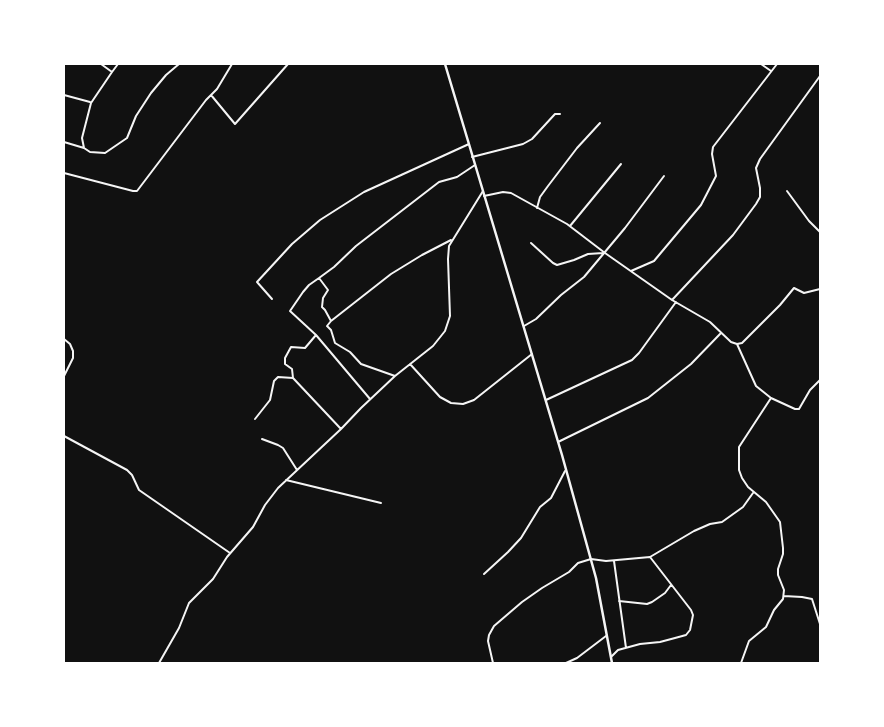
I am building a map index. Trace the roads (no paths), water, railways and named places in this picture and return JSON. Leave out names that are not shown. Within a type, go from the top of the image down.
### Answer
[{"type":"street","points":[[101,64],[112,72]]},
{"type":"street","points":[[84,148],[82,138],[91,103],[118,64]]},
{"type":"street","points":[[64,142],[84,148],[90,152],[105,153],[127,138],[136,116],[151,93],[166,75],[179,64]]},
{"type":"street","points":[[64,173],[134,191],[137,190],[217,89],[232,64]]},
{"type":"street","points":[[211,95],[234,124],[288,64]]},
{"type":"street","points":[[445,64],[546,400],[591,558],[608,634],[612,663]]},
{"type":"street","points":[[761,64],[771,71]]},
{"type":"street","points":[[630,271],[654,261],[701,205],[716,176],[712,154],[713,147],[776,64]]},
{"type":"street","points":[[672,300],[732,236],[756,204],[760,197],[756,168],[760,159],[820,76]]},
{"type":"street","points":[[64,95],[91,103]]},
{"type":"street","points":[[472,157],[523,144],[537,134],[554,114],[560,114]]},
{"type":"street","points":[[537,208],[540,197],[548,186],[577,148],[600,123]]},
{"type":"street","points":[[272,299],[257,282],[292,244],[320,220],[364,192],[469,144]]},
{"type":"street","points":[[570,226],[621,164]]},
{"type":"street","points":[[370,399],[316,335],[290,311],[302,292],[309,285],[334,267],[361,242],[440,182],[457,178],[475,165]]},
{"type":"street","points":[[524,326],[536,319],[584,277],[605,253],[664,176]]},
{"type":"street","points":[[160,663],[189,603],[213,579],[221,564],[253,527],[264,505],[286,480],[341,430],[370,399],[433,346],[445,331],[449,323],[449,246],[483,191]]},
{"type":"street","points":[[787,191],[809,221],[820,232]]},
{"type":"street","points":[[484,196],[504,192],[511,193],[570,226],[672,300],[710,322],[732,342],[737,344],[742,343],[780,305],[794,288],[804,293],[820,289]]},
{"type":"street","points":[[396,376],[368,367],[356,359],[350,352],[336,343],[331,330],[327,326],[391,274],[453,239]]},
{"type":"street","points":[[531,243],[553,263],[557,264],[588,254],[605,253]]},
{"type":"street","points":[[319,278],[328,290],[323,298],[322,307],[331,321]]},
{"type":"street","points":[[546,400],[632,360],[639,354],[676,302]]},
{"type":"street","points":[[558,442],[648,398],[691,364],[721,332]]},
{"type":"street","points":[[316,335],[305,348],[291,347],[285,358],[285,364],[292,369],[293,378],[341,430]]},
{"type":"street","points":[[64,339],[70,344],[73,358],[64,376]]},
{"type":"street","points":[[737,344],[756,386],[771,398],[795,409],[799,409],[810,390],[820,380]]},
{"type":"street","points":[[410,364],[440,397],[457,404],[468,403],[474,400],[532,354]]},
{"type":"street","points":[[255,419],[270,400],[274,381],[278,377],[293,378]]},
{"type":"street","points":[[741,663],[749,641],[766,627],[774,610],[784,599],[784,590],[778,574],[783,554],[780,522],[766,502],[753,493],[742,478],[739,447],[771,398]]},
{"type":"street","points":[[64,436],[126,470],[132,475],[139,490],[230,553]]},
{"type":"street","points":[[262,439],[283,448],[297,470]]},
{"type":"street","points":[[484,574],[521,538],[540,507],[551,498],[566,469]]},
{"type":"street","points":[[286,480],[381,503]]},
{"type":"street","points":[[493,663],[488,641],[494,626],[542,588],[569,572],[578,563],[591,558],[614,561],[650,557],[694,531],[710,524],[722,522],[743,507],[753,493]]},
{"type":"street","points":[[611,658],[618,650],[675,638],[686,634],[690,630],[693,615],[650,557]]},
{"type":"street","points":[[614,561],[626,648]]},
{"type":"street","points":[[619,601],[647,604],[665,593],[671,585]]},
{"type":"street","points":[[784,596],[812,599],[820,624]]},
{"type":"street","points":[[566,663],[578,658],[608,634]]}]
